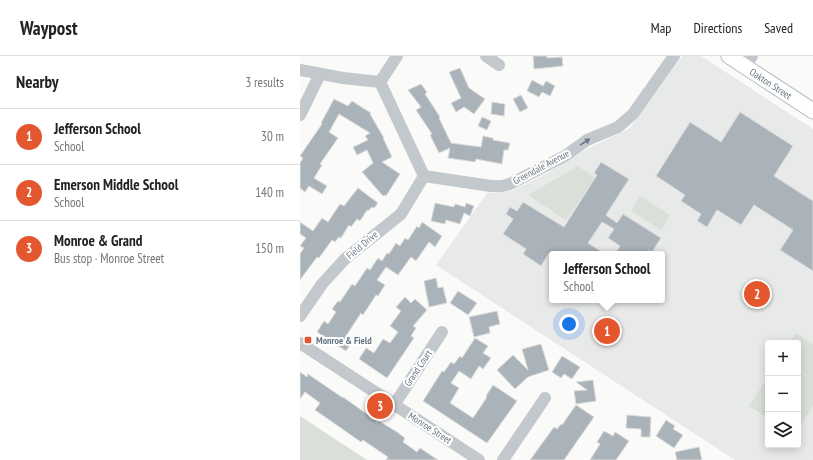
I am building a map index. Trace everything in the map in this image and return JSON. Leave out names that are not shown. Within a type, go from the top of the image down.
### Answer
[{"type":"main road","name":"Oakton Street","points":[[729,56],[749,61],[813,111]]},
{"type":"street","points":[[380,82],[397,56]]},
{"type":"street","points":[[486,56],[499,65]]},
{"type":"street","name":"Greendale Avenue","points":[[424,176],[491,186],[510,184],[565,156],[587,140],[618,127],[626,121],[633,114],[674,56]]},
{"type":"street","points":[[300,70],[380,82]]},
{"type":"street","points":[[300,115],[320,74]]},
{"type":"street","points":[[380,82],[424,176]]},
{"type":"street","name":"Field Drive","points":[[300,316],[322,284],[345,259],[401,214],[424,176]]},
{"type":"street","name":"Grand Court","points":[[394,404],[442,332]]},
{"type":"street","name":"Monroe Street","points":[[300,343],[479,460]]},
{"type":"street","points":[[503,460],[545,398]]},
{"type":"shaded area","points":[[682,56],[701,56],[813,129],[813,460],[735,460],[436,265],[487,193],[511,191],[547,173],[587,149],[630,128]]},
{"type":"shaded area","points":[[578,166],[595,178],[566,220],[528,195]]},
{"type":"shaded area","points":[[640,196],[670,215],[661,230],[631,211]]},
{"type":"shaded area","points":[[796,333],[813,344],[813,406],[801,424],[801,340],[792,340]]},
{"type":"shaded area","points":[[765,382],[765,416],[749,406]]},
{"type":"shaded area","points":[[300,416],[367,460],[300,460]]},
{"type":"building","points":[[533,56],[547,56],[547,58],[562,57],[563,66],[534,69]]},
{"type":"building","points":[[460,68],[469,88],[485,99],[474,114],[464,107],[456,112],[451,103],[461,98],[449,72]]},
{"type":"building","points":[[532,80],[543,86],[546,81],[555,86],[550,96],[542,92],[539,97],[527,91]]},
{"type":"building","points":[[421,84],[427,92],[425,94],[440,117],[439,118],[451,143],[481,147],[483,136],[493,138],[493,140],[510,143],[508,150],[504,150],[502,164],[476,159],[475,162],[448,158],[450,148],[439,153],[430,135],[432,134],[416,110],[421,107],[408,90]]},
{"type":"building","points":[[521,95],[528,108],[520,112],[513,99]]},
{"type":"building","points":[[334,99],[348,106],[352,101],[371,113],[370,114],[384,138],[392,157],[382,162],[400,174],[386,196],[383,196],[362,172],[373,163],[367,150],[357,155],[353,147],[368,140],[365,136],[370,133],[339,114],[329,132],[338,138],[320,164],[322,165],[314,178],[327,186],[322,194],[309,186],[305,192],[300,188],[300,163],[303,158],[300,156],[322,124],[321,123]]},
{"type":"building","points":[[492,102],[505,104],[504,116],[491,114]]},
{"type":"building","points":[[740,112],[793,146],[774,176],[813,201],[813,271],[780,250],[793,230],[754,205],[741,225],[717,210],[707,227],[697,221],[701,214],[681,201],[685,195],[656,176],[690,122],[721,142]]},
{"type":"building","points":[[482,117],[491,121],[487,130],[478,126]]},
{"type":"building","points":[[601,162],[629,179],[606,215],[617,223],[623,214],[661,238],[653,251],[617,251],[620,246],[608,238],[614,229],[602,222],[588,243],[600,251],[549,251],[541,266],[523,254],[526,249],[503,234],[513,219],[506,214],[510,207],[517,211],[523,202],[564,227],[597,175],[594,173]]},
{"type":"building","points":[[358,188],[378,203],[374,208],[372,207],[368,211],[367,210],[360,221],[357,219],[351,227],[349,225],[341,238],[339,237],[335,242],[332,240],[300,280],[300,254],[304,248],[300,246],[306,238],[300,234],[300,222],[313,231],[322,218],[328,222],[340,204],[344,206]]},
{"type":"building","points":[[435,203],[454,207],[455,204],[465,207],[466,203],[474,206],[470,216],[464,213],[460,224],[446,220],[445,224],[431,221]]},
{"type":"building","points":[[422,222],[442,236],[435,247],[429,242],[416,261],[411,257],[398,275],[386,267],[377,280],[385,285],[378,296],[376,295],[363,315],[361,313],[346,336],[353,340],[346,351],[317,332],[324,321],[328,324],[336,312],[332,309],[338,301],[340,302],[352,284],[355,286],[367,268],[370,270],[378,258],[382,261],[387,253],[389,254],[396,243],[400,246],[405,238],[408,240],[417,226],[419,228]]},
{"type":"building","points":[[436,278],[438,288],[443,287],[447,303],[429,307],[424,281]]},
{"type":"building","points":[[458,291],[477,303],[468,315],[450,303]]},
{"type":"building","points":[[405,297],[411,303],[415,299],[427,310],[413,326],[416,328],[411,336],[414,338],[387,378],[359,359],[366,348],[374,353],[383,339],[390,343],[398,332],[390,326],[401,311],[396,307]]},
{"type":"building","points":[[497,311],[500,324],[489,327],[490,333],[474,337],[469,317]]},
{"type":"building","points":[[475,338],[488,346],[483,353],[491,358],[483,369],[479,366],[471,379],[459,371],[451,383],[459,388],[450,403],[473,418],[493,385],[517,401],[487,443],[423,401],[442,371],[444,372],[451,362],[454,364],[460,356],[462,358]]},
{"type":"building","points":[[541,344],[549,370],[528,377],[515,389],[497,370],[513,355],[528,370],[522,349]]},
{"type":"building","points":[[562,356],[580,367],[572,379],[564,374],[561,378],[552,372]]},
{"type":"building","points":[[300,372],[307,377],[308,374],[378,422],[379,421],[397,432],[405,438],[403,442],[417,452],[420,448],[438,460],[386,460],[388,457],[363,440],[361,442],[315,410],[320,403],[305,392],[300,399]]},
{"type":"building","points":[[593,380],[596,401],[576,404],[574,391],[587,390],[576,382]]},
{"type":"building","points":[[576,405],[594,417],[564,460],[530,460],[554,427],[557,429],[561,424],[562,425]]},
{"type":"building","points":[[627,415],[651,417],[650,437],[641,437],[641,429],[626,428]]},
{"type":"building","points":[[666,420],[675,426],[673,429],[683,435],[674,448],[656,436]]},
{"type":"building","points":[[604,431],[613,436],[615,432],[629,441],[616,460],[590,460],[600,444],[597,442]]},
{"type":"building","points":[[699,447],[702,460],[677,460],[675,452]]},
{"type":"place","name":"Emerson Middle School","points":[[757,294]]},
{"type":"place","name":"Jefferson School","points":[[607,331]]},
{"type":"place","name":"Monroe & Field","points":[[308,340]]},
{"type":"place","name":"Monroe & Grand","points":[[380,406]]}]
